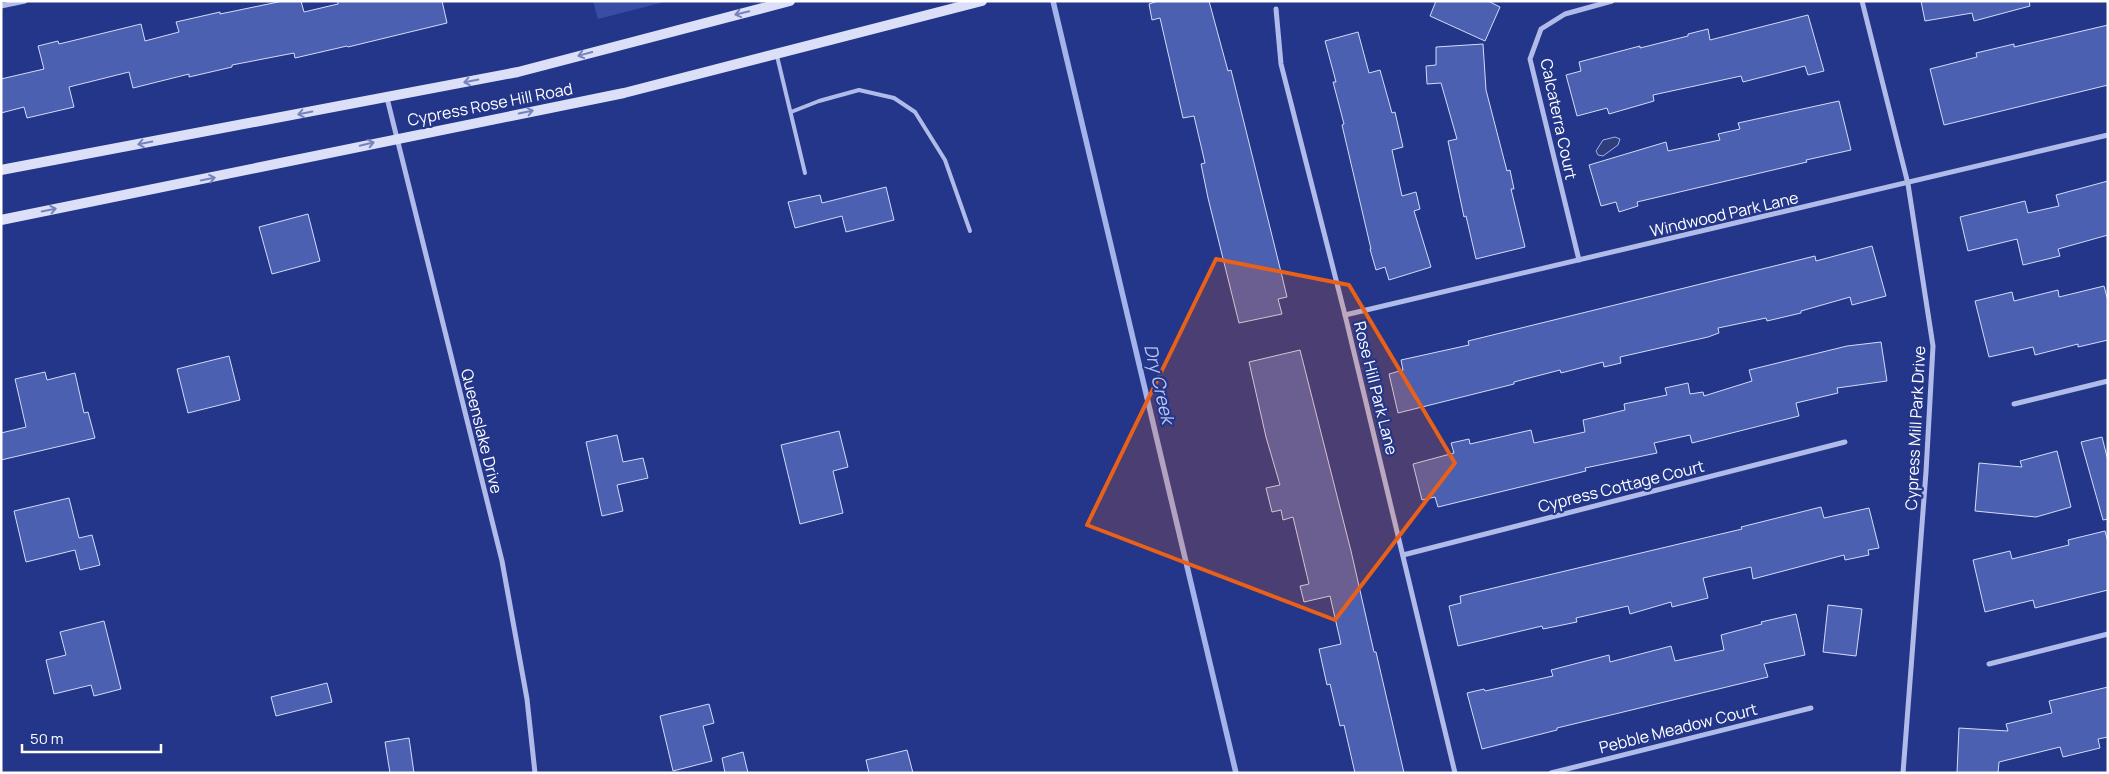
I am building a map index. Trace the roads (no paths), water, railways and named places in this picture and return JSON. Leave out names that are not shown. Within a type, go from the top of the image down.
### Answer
[{"type":"main road","name":"Cypress Rose Hill Road","points":[[1,170],[518,72],[790,1]]},
{"type":"main road","name":"Cypress Rose Hill Road","points":[[1,220],[624,92],[982,1]]},
{"type":"street","points":[[1,6],[25,1]]},
{"type":"street","name":"Calcaterra Court","points":[[1579,260],[1530,59],[1541,29],[1565,14],[1612,1]]},
{"type":"street","name":"Cypress Mill Park Drive","points":[[1862,1],[1908,184],[1933,346],[1926,472],[1904,773]]},
{"type":"street","name":"Rose Hill Park Lane","points":[[1276,9],[1281,64],[1345,315],[1455,773]]},
{"type":"street","name":"Queenslake Drive","points":[[388,98],[502,561],[527,699],[535,773]]},
{"type":"street","name":"Windwood Park Lane","points":[[1345,315],[1908,184],[2108,135]]},
{"type":"street","points":[[2014,404],[2108,381]]},
{"type":"street","name":"Cypress Cottage Court","points":[[1403,555],[1845,442]]},
{"type":"street","points":[[1988,664],[2108,634]]},
{"type":"street","name":"Pebble Meadow Court","points":[[1551,773],[1811,708]]},
{"type":"lane","points":[[777,54],[805,173]]},
{"type":"lane","points":[[791,112],[819,101],[859,90],[894,98],[914,112],[945,160],[970,231]]},
{"type":"waterway","name":"Dry Creek","points":[[1053,1],[1236,773]]}]
